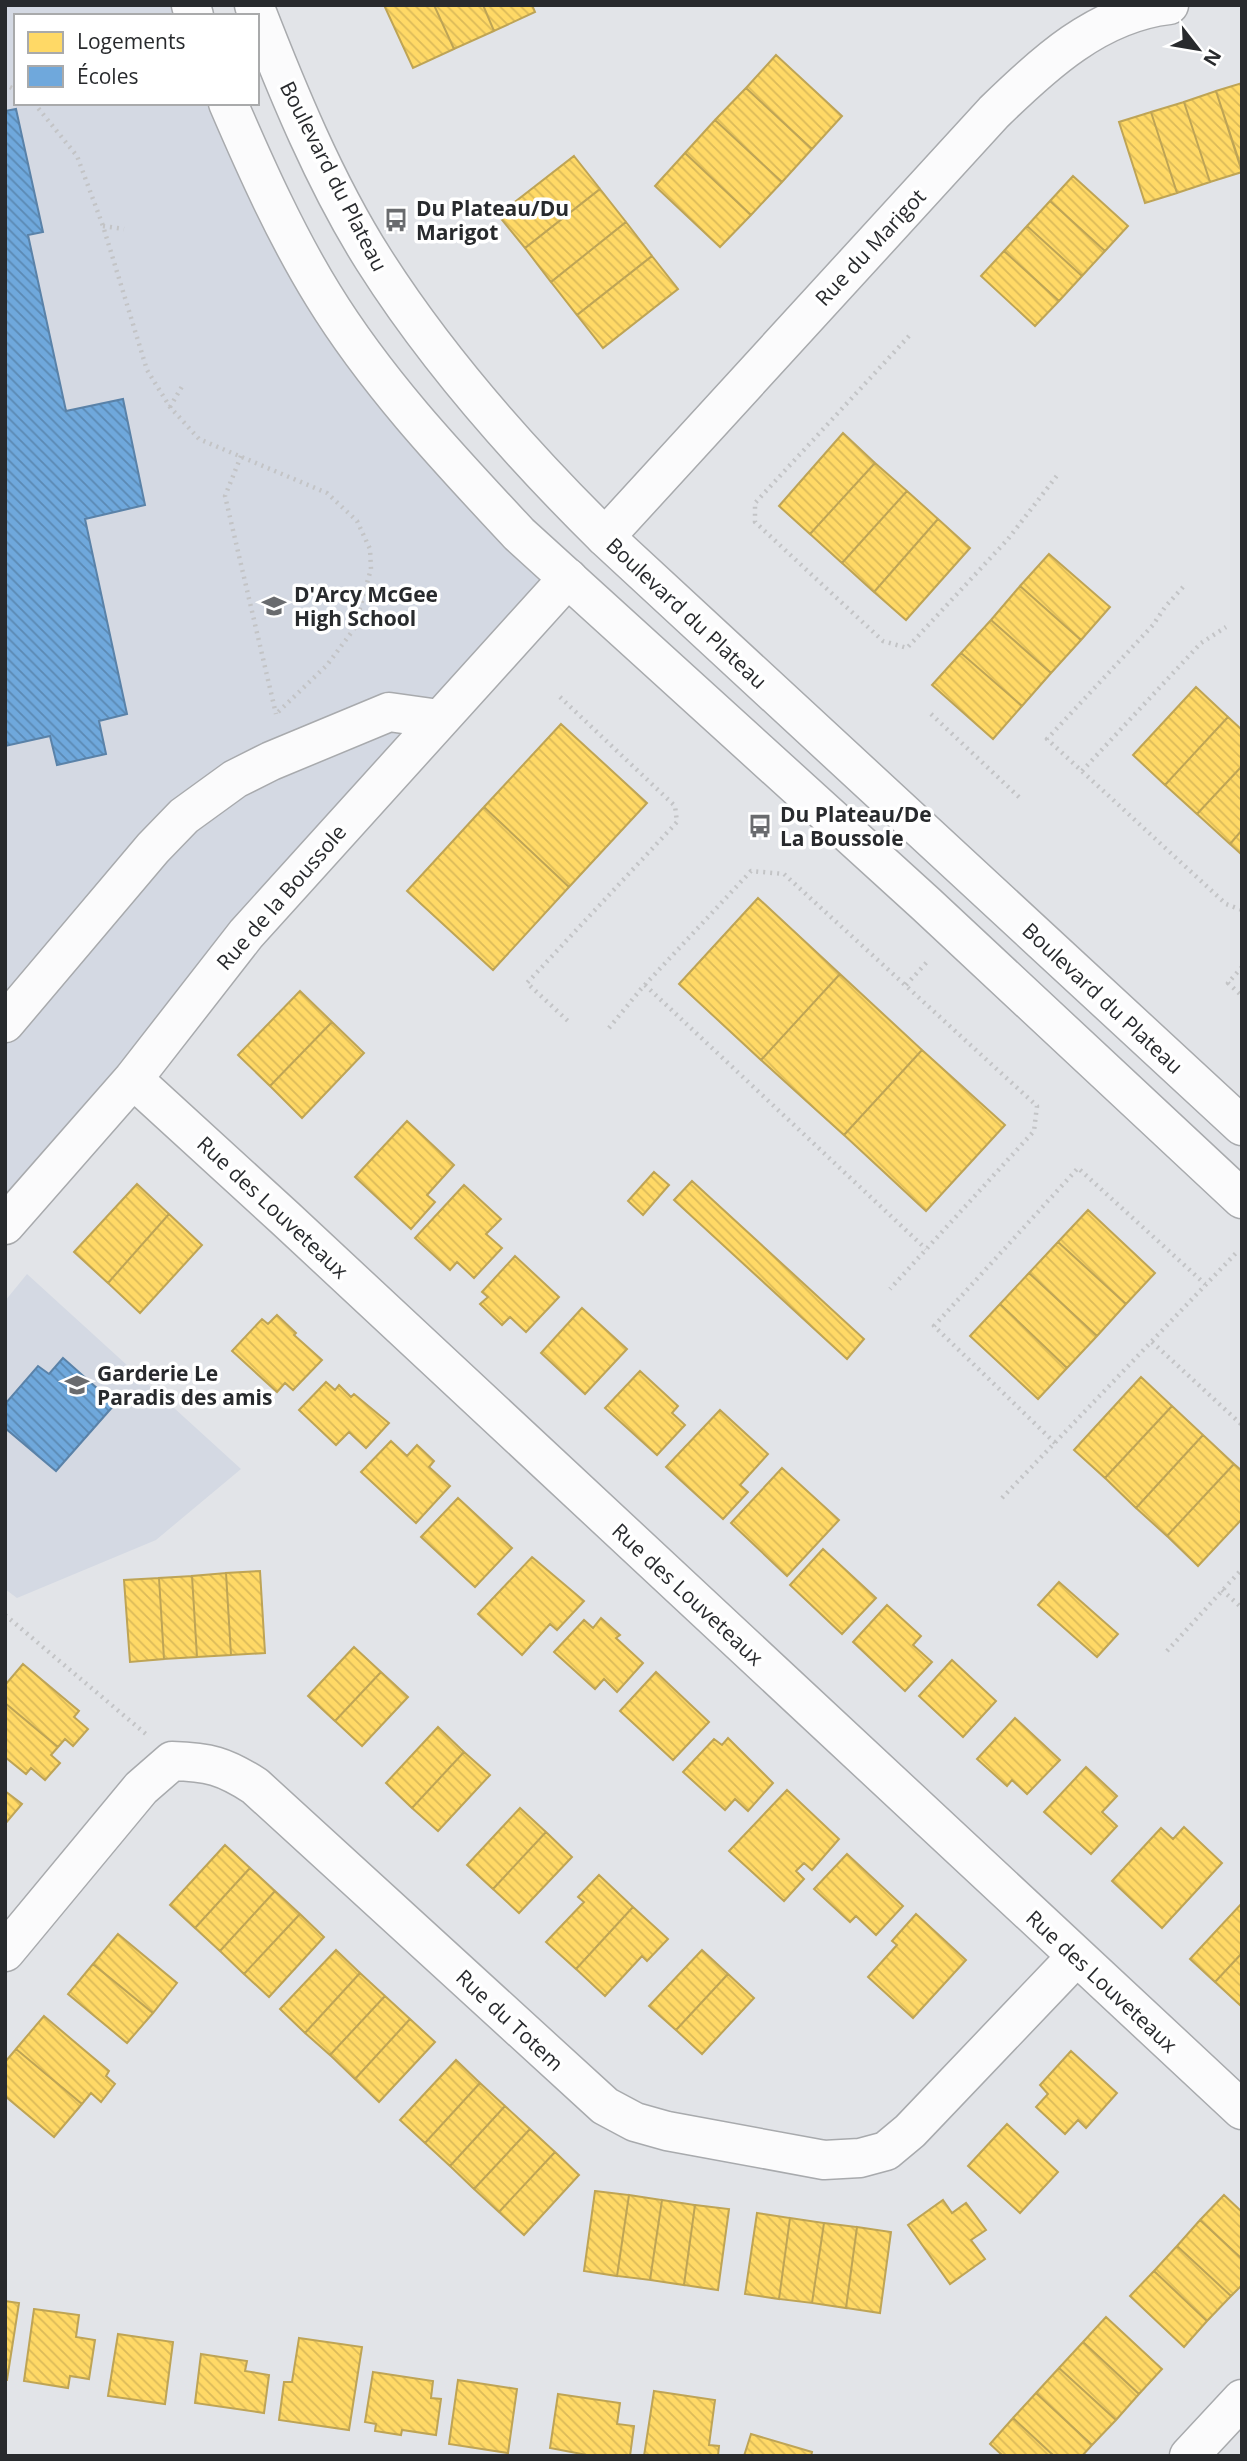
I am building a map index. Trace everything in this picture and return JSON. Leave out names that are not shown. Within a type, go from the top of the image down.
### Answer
[{"type":"street","name":"Rue du Marigot","points":[[568,578],[994,112],[1056,55],[1087,34],[1127,10],[1169,5]]},
{"type":"street","name":"Boulevard du Plateau","points":[[259,18],[282,75],[340,199],[386,278],[447,363],[562,494],[605,537],[1242,1126]]},
{"type":"street","points":[[229,105],[288,230],[323,294],[396,397],[469,481],[519,534],[926,904],[1242,1199]]},
{"type":"street","name":"Rue de la Boussole","points":[[5,1224],[133,1079],[246,934],[568,578]]},
{"type":"street","points":[[5,1023],[153,848],[184,816],[227,785],[271,761],[389,712],[439,719]]},
{"type":"street","name":"Rue des Louveteaux","points":[[133,1079],[275,1208],[1242,2110]]},
{"type":"street","points":[[5,1952],[141,1788],[172,1761]]},
{"type":"street","name":"Rue du Totem","points":[[172,1761],[211,1764],[233,1772],[255,1786],[581,2086],[605,2106],[635,2122],[667,2131],[824,2160],[860,2158],[886,2151],[910,2131],[1076,1957]]},
{"type":"street","points":[[1189,2456],[1242,2399]]},
{"type":"path","points":[[36,105],[77,156],[103,226],[147,370],[170,407],[199,439],[327,493],[357,521],[370,549],[371,569],[354,629],[327,665],[266,724]]},
{"type":"path","points":[[103,226],[124,229]]},
{"type":"path","points":[[909,336],[755,503],[755,522],[883,640],[907,648],[1008,539],[1059,473]]},
{"type":"path","points":[[170,407],[184,383]]},
{"type":"path","points":[[241,456],[225,496],[276,715]]},
{"type":"path","points":[[1183,587],[1153,625],[1047,739],[1226,904],[1242,911]]},
{"type":"path","points":[[1082,771],[1201,643],[1226,626]]},
{"type":"path","points":[[560,697],[676,806],[677,822],[527,984],[568,1021]]},
{"type":"path","points":[[931,714],[1021,799]]},
{"type":"path","points":[[609,1028],[645,985],[751,871],[784,874],[1037,1106],[1034,1131],[890,1289]]},
{"type":"path","points":[[905,985],[927,962]]},
{"type":"path","points":[[1242,967],[1228,983],[1242,996]]},
{"type":"path","points":[[645,985],[926,1249]]},
{"type":"path","points":[[1055,1443],[934,1326],[1077,1168],[1205,1284]]},
{"type":"path","points":[[1002,1498],[1237,1252]]},
{"type":"path","points":[[1152,1342],[1242,1425]]},
{"type":"path","points":[[1167,1651],[1242,1569]]},
{"type":"path","points":[[1222,1590],[1242,1608]]},
{"type":"path","points":[[5,1615],[142,1730],[172,1761]]},
{"type":"shaded area","name":"D'Arcy McGee High School","points":[[5,5],[191,5],[193,14],[14,14],[14,105],[229,105],[323,294],[568,578],[5,1224]]},
{"type":"shaded area","name":"Garderie Le Paradis des amis","points":[[27,1274],[241,1469],[156,1540],[17,1598],[5,1589],[5,1301]]},
{"type":"building: Logements","points":[[384,5],[434,5],[454,49],[413,68]]},
{"type":"building: Logements","points":[[434,5],[483,5],[494,31],[454,49]]},
{"type":"building: Logements","points":[[483,5],[532,5],[535,12],[494,31]]},
{"type":"building: Logements","points":[[776,55],[842,116],[812,149],[746,88]]},
{"type":"building: Logements","points":[[1242,83],[1242,170],[1216,91]]},
{"type":"building: Logements","points":[[746,88],[812,149],[782,182],[715,120]]},
{"type":"building: Logements","points":[[1216,91],[1242,172],[1210,182],[1184,102]]},
{"type":"building: Logements","points":[[1184,102],[1210,182],[1177,193],[1151,112]]},
{"type":"building: Logements","points":[[1151,112],[1177,193],[1145,203],[1119,122]]},
{"type":"building: Logements","points":[[715,120],[782,182],[751,215],[685,153]]},
{"type":"building: Logements","points":[[685,153],[751,215],[720,247],[655,186]]},
{"type":"building: Logements","points":[[574,156],[600,189],[525,248],[498,215]]},
{"type":"building: Logements","points":[[1073,176],[1128,226],[1105,251],[1050,201]]},
{"type":"building: Logements","points":[[600,189],[626,222],[551,282],[525,248]]},
{"type":"building: Logements","points":[[1050,201],[1105,251],[1082,276],[1027,226]]},
{"type":"building: Logements","points":[[626,222],[652,256],[577,315],[551,282]]},
{"type":"building: Logements","points":[[1027,226],[1082,276],[1059,301],[1004,251]]},
{"type":"building: Logements","points":[[1004,251],[1059,301],[1035,326],[981,276]]},
{"type":"building: Logements","points":[[652,256],[678,289],[603,348],[577,315]]},
{"type":"building: Logements","points":[[843,433],[875,463],[810,534],[779,506]]},
{"type":"building: Logements","points":[[875,463],[907,491],[842,563],[810,534]]},
{"type":"building: Logements","points":[[907,491],[938,519],[874,592],[842,563]]},
{"type":"building: Logements","points":[[938,519],[970,548],[906,620],[874,592]]},
{"type":"building: Logements","points":[[1049,554],[1110,607],[1081,640],[1020,586]]},
{"type":"building: Logements","points":[[1020,586],[1081,640],[1051,673],[991,620]]},
{"type":"building: Logements","points":[[991,620],[1051,673],[1022,706],[961,653]]},
{"type":"building: Logements","points":[[961,653],[1022,706],[993,739],[932,685]]},
{"type":"building: Logements","points":[[1196,687],[1228,717],[1165,785],[1133,755]]},
{"type":"building: Logements","points":[[1228,717],[1242,730],[1242,766],[1197,814],[1165,785]]},
{"type":"building: Logements","points":[[561,724],[647,803],[569,887],[484,807]]},
{"type":"building: Logements","points":[[1242,766],[1242,830],[1230,844],[1197,814]]},
{"type":"building: Logements","points":[[484,807],[569,887],[493,970],[407,891]]},
{"type":"building: Logements","points":[[1242,830],[1242,855],[1230,844]]},
{"type":"building: Logements","points":[[758,898],[840,974],[761,1060],[679,984]]},
{"type":"building: Logements","points":[[840,974],[922,1050],[844,1135],[761,1060]]},
{"type":"building: Logements","points":[[300,991],[332,1022],[270,1086],[238,1055]]},
{"type":"building: Logements","points":[[332,1022],[364,1053],[302,1118],[270,1086]]},
{"type":"building: Logements","points":[[922,1050],[1005,1125],[926,1211],[844,1135]]},
{"type":"building: Logements","points":[[407,1121],[454,1165],[427,1195],[435,1202],[411,1229],[355,1177]]},
{"type":"building: Logements","points":[[654,1172],[669,1185],[643,1215],[628,1201]]},
{"type":"building: Logements","points":[[692,1181],[864,1339],[847,1359],[674,1200]]},
{"type":"building: Logements","points":[[137,1184],[169,1214],[108,1283],[74,1252]]},
{"type":"building: Logements","points":[[464,1185],[501,1219],[486,1234],[502,1248],[474,1278],[457,1262],[450,1270],[415,1238]]},
{"type":"building: Logements","points":[[1088,1210],[1155,1273],[1126,1304],[1058,1242]]},
{"type":"building: Logements","points":[[169,1214],[202,1245],[140,1313],[108,1283]]},
{"type":"building: Logements","points":[[1058,1242],[1126,1304],[1097,1336],[1029,1273]]},
{"type":"building: Logements","points":[[515,1256],[559,1297],[526,1332],[510,1317],[502,1325],[480,1304],[488,1297],[482,1292]]},
{"type":"building: Logements","points":[[1029,1273],[1097,1336],[1067,1368],[1000,1304]]},
{"type":"building: Logements","points":[[1000,1304],[1067,1368],[1038,1399],[970,1336]]},
{"type":"building: Logements","points":[[582,1308],[627,1349],[585,1394],[541,1353]]},
{"type":"building: Logements","points":[[277,1315],[296,1333],[294,1335],[322,1360],[293,1390],[285,1383],[277,1392],[232,1351],[262,1319],[268,1324]]},
{"type":"building: Logements","points":[[640,1371],[678,1406],[672,1413],[685,1425],[657,1455],[605,1408]]},
{"type":"building: Logements","points":[[1141,1377],[1172,1406],[1105,1478],[1074,1450]]},
{"type":"building: Logements","points":[[326,1382],[335,1390],[339,1385],[351,1397],[354,1394],[389,1423],[366,1448],[349,1432],[336,1445],[299,1410]]},
{"type":"building: Logements","points":[[1172,1406],[1203,1435],[1136,1508],[1105,1478]]},
{"type":"building: Logements","points":[[720,1410],[768,1454],[740,1485],[748,1492],[723,1519],[666,1467]]},
{"type":"building: Logements","points":[[1203,1435],[1234,1464],[1167,1536],[1136,1508]]},
{"type":"building: Logements","points":[[391,1441],[407,1456],[417,1445],[434,1461],[429,1467],[450,1486],[416,1523],[361,1472]]},
{"type":"building: Logements","points":[[1234,1464],[1242,1471],[1242,1519],[1198,1566],[1167,1536]]},
{"type":"building: Logements","points":[[782,1468],[839,1520],[787,1576],[731,1523]]},
{"type":"building: Logements","points":[[458,1498],[512,1548],[475,1587],[421,1537]]},
{"type":"building: Logements","points":[[823,1549],[876,1598],[842,1634],[790,1585]]},
{"type":"building: Logements","points":[[532,1557],[584,1601],[557,1630],[550,1624],[522,1655],[478,1614]]},
{"type":"building: Logements","points":[[260,1571],[265,1653],[231,1655],[226,1573]]},
{"type":"building: Logements","points":[[226,1573],[231,1655],[197,1657],[192,1576]]},
{"type":"building: Logements","points":[[192,1576],[197,1657],[164,1659],[159,1578]]},
{"type":"building: Logements","points":[[159,1578],[164,1659],[130,1662],[124,1580]]},
{"type":"building: Logements","points":[[1059,1582],[1118,1634],[1097,1657],[1038,1605]]},
{"type":"building: Logements","points":[[887,1605],[921,1636],[913,1645],[932,1662],[905,1691],[853,1642]]},
{"type":"building: Logements","points":[[601,1618],[620,1635],[616,1638],[643,1663],[617,1692],[604,1679],[595,1689],[554,1652],[584,1620],[593,1628]]},
{"type":"building: Logements","points":[[354,1647],[381,1672],[335,1721],[308,1696]]},
{"type":"building: Logements","points":[[952,1660],[996,1701],[963,1737],[919,1696]]},
{"type":"building: Logements","points":[[23,1664],[79,1711],[74,1717],[88,1729],[73,1746],[65,1739],[58,1747],[5,1703],[5,1685]]},
{"type":"building: Logements","points":[[381,1672],[408,1697],[362,1746],[335,1721]]},
{"type":"building: Logements","points":[[656,1672],[709,1722],[673,1760],[620,1711]]},
{"type":"building: Logements","points":[[5,1703],[58,1747],[51,1755],[60,1763],[45,1780],[31,1768],[26,1774],[5,1757]]},
{"type":"building: Logements","points":[[1015,1718],[1060,1760],[1027,1794],[1012,1780],[1007,1786],[977,1759]]},
{"type":"building: Logements","points":[[438,1727],[464,1752],[412,1808],[386,1783]]},
{"type":"building: Logements","points":[[728,1738],[773,1783],[748,1811],[735,1799],[725,1810],[683,1772],[714,1739],[722,1745]]},
{"type":"building: Logements","points":[[464,1752],[490,1775],[438,1831],[412,1808]]},
{"type":"building: Logements","points":[[1086,1767],[1117,1796],[1102,1812],[1117,1826],[1091,1854],[1044,1812]]},
{"type":"building: Logements","points":[[787,1790],[839,1839],[812,1870],[804,1863],[796,1871],[804,1879],[784,1901],[729,1851]]},
{"type":"building: Logements","points":[[5,1791],[22,1804],[5,1824]]},
{"type":"building: Logements","points":[[520,1808],[546,1832],[493,1889],[467,1865]]},
{"type":"building: Logements","points":[[1184,1827],[1222,1863],[1162,1928],[1112,1881],[1161,1828],[1173,1839]]},
{"type":"building: Logements","points":[[546,1832],[572,1857],[519,1913],[493,1889]]},
{"type":"building: Logements","points":[[225,1845],[250,1868],[195,1928],[170,1905]]},
{"type":"building: Logements","points":[[847,1854],[903,1906],[876,1935],[856,1916],[850,1922],[814,1889]]},
{"type":"building: Logements","points":[[250,1868],[275,1891],[220,1951],[195,1928]]},
{"type":"building: Logements","points":[[599,1875],[633,1907],[576,1969],[546,1942],[584,1902],[578,1897]]},
{"type":"building: Logements","points":[[275,1891],[300,1914],[244,1974],[220,1951]]},
{"type":"building: Logements","points":[[1242,1903],[1242,1953],[1215,1982],[1190,1959]]},
{"type":"building: Logements","points":[[633,1907],[668,1939],[647,1961],[642,1956],[605,1996],[576,1969]]},
{"type":"building: Logements","points":[[300,1914],[324,1937],[269,1997],[244,1974]]},
{"type":"building: Logements","points":[[916,1914],[966,1960],[913,2018],[868,1977],[897,1945],[892,1941]]},
{"type":"building: Logements","points":[[118,1934],[177,1983],[153,2013],[93,1964]]},
{"type":"building: Logements","points":[[336,1950],[360,1973],[305,2033],[280,2009]]},
{"type":"building: Logements","points":[[702,1950],[728,1974],[676,2030],[649,2006]]},
{"type":"building: Logements","points":[[1242,1953],[1242,2003],[1240,2005],[1215,1982]]},
{"type":"building: Logements","points":[[93,1964],[153,2013],[127,2043],[68,1994]]},
{"type":"building: Logements","points":[[360,1973],[385,1996],[330,2055],[305,2033]]},
{"type":"building: Logements","points":[[728,1974],[754,1998],[702,2054],[676,2030]]},
{"type":"building: Logements","points":[[385,1996],[410,2019],[355,2079],[330,2055]]},
{"type":"building: Logements","points":[[44,2016],[109,2071],[106,2076],[115,2084],[101,2102],[91,2093],[82,2104],[16,2049]]},
{"type":"building: Logements","points":[[410,2019],[435,2042],[379,2102],[355,2079]]},
{"type":"building: Logements","points":[[16,2049],[82,2104],[54,2137],[5,2096],[5,2062]]},
{"type":"building: Logements","points":[[1071,2051],[1117,2093],[1086,2128],[1078,2120],[1065,2134],[1036,2107],[1048,2094],[1040,2085]]},
{"type":"building: Logements","points":[[456,2060],[480,2083],[425,2143],[400,2120]]},
{"type":"building: Logements","points":[[480,2083],[505,2106],[450,2166],[425,2143]]},
{"type":"building: Logements","points":[[505,2106],[530,2129],[474,2189],[450,2166]]},
{"type":"building: Logements","points":[[1007,2124],[1058,2172],[1020,2213],[968,2166]]},
{"type":"building: Logements","points":[[530,2129],[555,2152],[499,2212],[474,2189]]},
{"type":"building: Logements","points":[[555,2152],[579,2175],[524,2235],[499,2212]]},
{"type":"building: Logements","points":[[595,2191],[629,2195],[617,2276],[584,2271]]},
{"type":"building: Logements","points":[[629,2195],[662,2200],[650,2280],[617,2276]]},
{"type":"building: Logements","points":[[1224,2195],[1242,2212],[1242,2259],[1200,2220]]},
{"type":"building: Logements","points":[[662,2200],[695,2205],[684,2285],[650,2280]]},
{"type":"building: Logements","points":[[943,2200],[952,2213],[966,2203],[986,2230],[971,2240],[985,2259],[950,2284],[908,2225]]},
{"type":"building: Logements","points":[[695,2205],[729,2209],[718,2290],[684,2285]]},
{"type":"building: Logements","points":[[757,2213],[790,2218],[779,2299],[745,2294]]},
{"type":"building: Logements","points":[[790,2218],[824,2223],[812,2303],[779,2299]]},
{"type":"building: Logements","points":[[1200,2220],[1242,2259],[1242,2285],[1231,2296],[1177,2246]]},
{"type":"building: Logements","points":[[824,2223],[857,2227],[846,2308],[812,2303]]},
{"type":"building: Logements","points":[[857,2227],[891,2232],[880,2313],[846,2308]]},
{"type":"building: Logements","points":[[1177,2246],[1231,2296],[1207,2321],[1154,2271]]},
{"type":"building: Logements","points":[[1154,2271],[1207,2321],[1184,2347],[1130,2296]]},
{"type":"building: Logements","points":[[5,2301],[19,2303],[7,2380],[5,2380]]},
{"type":"building: Logements","points":[[34,2309],[79,2315],[76,2337],[95,2340],[89,2379],[70,2376],[68,2388],[24,2381]]},
{"type":"building: Logements","points":[[1106,2317],[1162,2369],[1139,2394],[1083,2342]]},
{"type":"building: Logements","points":[[118,2334],[173,2342],[165,2404],[108,2396]]},
{"type":"building: Logements","points":[[299,2338],[362,2347],[349,2430],[279,2420],[284,2382],[292,2382]]},
{"type":"building: Logements","points":[[1083,2342],[1139,2394],[1116,2420],[1059,2368]]},
{"type":"building: Logements","points":[[201,2354],[247,2361],[245,2371],[269,2375],[264,2413],[195,2403]]},
{"type":"building: Logements","points":[[1059,2368],[1116,2420],[1092,2445],[1036,2393]]},
{"type":"building: Logements","points":[[373,2372],[433,2381],[431,2398],[441,2399],[436,2435],[402,2430],[401,2435],[375,2431],[376,2424],[365,2422]]},
{"type":"building: Logements","points":[[458,2380],[517,2389],[508,2453],[449,2444]]},
{"type":"building: Logements","points":[[654,2391],[715,2400],[709,2445],[719,2446],[718,2456],[644,2456]]},
{"type":"building: Logements","points":[[1036,2393],[1092,2445],[1082,2456],[1054,2456],[1013,2418]]},
{"type":"building: Logements","points":[[558,2394],[620,2403],[617,2424],[634,2426],[630,2456],[592,2456],[550,2448]]},
{"type":"building: Logements","points":[[1013,2418],[1054,2456],[1003,2456],[990,2444]]},
{"type":"building: Logements","points":[[751,2434],[812,2452],[811,2456],[744,2456]]},
{"type":"building: Écoles","points":[[16,109],[43,232],[28,235],[66,411],[123,399],[145,505],[85,519],[127,714],[99,721],[106,754],[57,765],[50,736],[5,746],[5,111]]},
{"type":"building: Écoles","points":[[63,1358],[115,1404],[56,1471],[5,1428],[5,1404],[38,1366],[49,1374]]},
{"type":"place","name":"Du Plateau/Du Marigot","points":[[396,220]]},
{"type":"place","name":"D'Arcy McGee High School","points":[[274,606]]},
{"type":"place","name":"Du Plateau/De La Boussole","points":[[760,826]]},
{"type":"place","name":"Garderie Le Paradis des amis","points":[[77,1385]]}]
